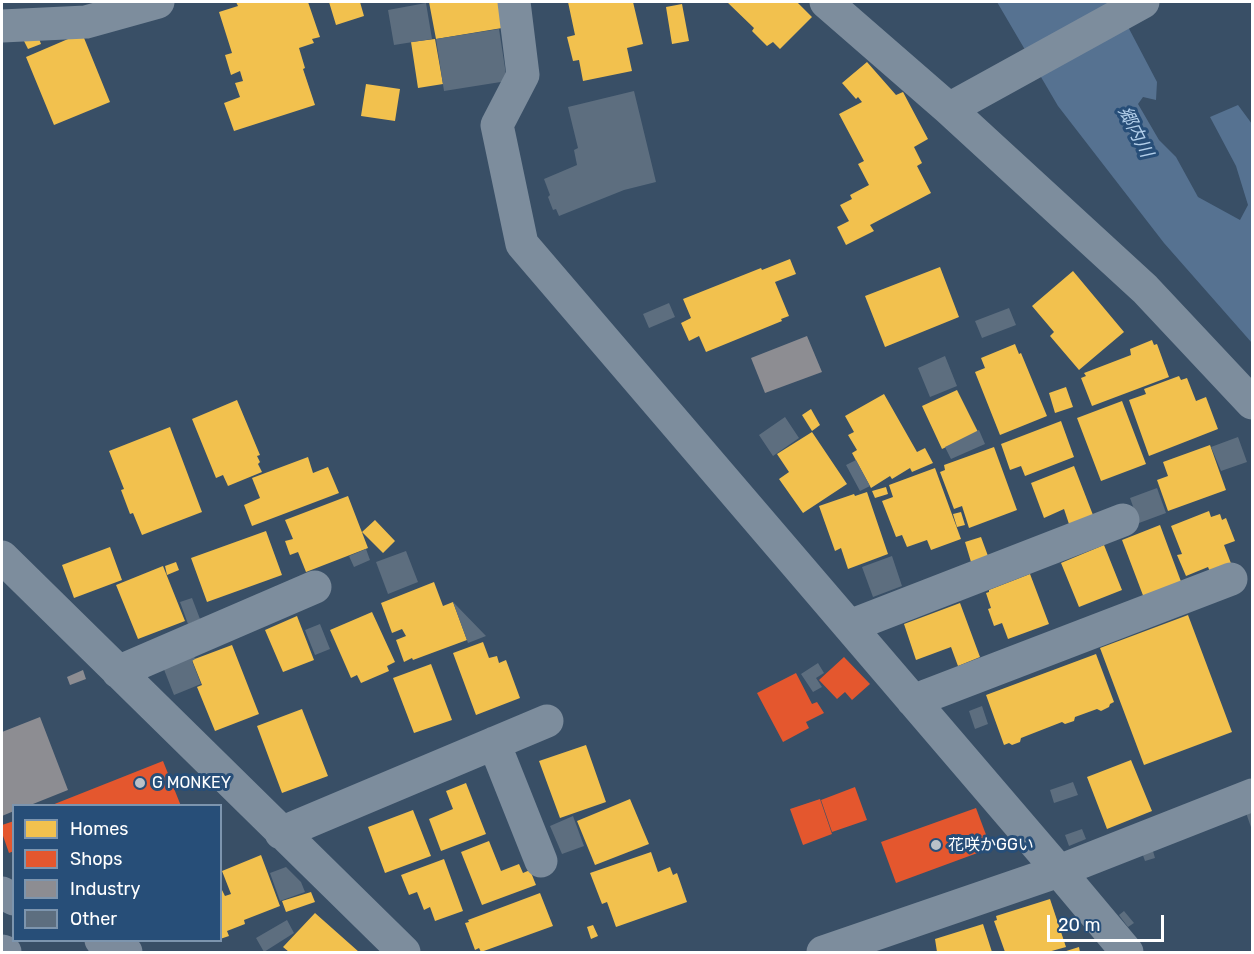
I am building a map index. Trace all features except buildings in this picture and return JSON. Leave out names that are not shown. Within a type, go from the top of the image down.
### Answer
[{"type":"main road","points":[[105,942],[126,952]]},
{"type":"street","points":[[2,26],[86,22],[158,2]]},
{"type":"street","points":[[514,2],[524,75],[497,125],[522,244],[1127,952]]},
{"type":"street","points":[[826,2],[949,109],[1145,289],[1252,403]]},
{"type":"street","points":[[949,109],[1143,2]]},
{"type":"street","points":[[850,626],[1123,520]]},
{"type":"street","points":[[2,557],[404,952]]},
{"type":"street","points":[[914,701],[1232,579]]},
{"type":"street","points":[[118,672],[315,587]]},
{"type":"street","points":[[281,833],[547,721]]},
{"type":"street","points":[[494,743],[541,861]]},
{"type":"street","points":[[823,952],[1059,871],[1252,795]]},
{"type":"water","name":"郷内川","points":[[997,2],[1115,2],[1157,82],[1156,100],[1143,97],[1138,104],[1159,140],[1176,157],[1198,197],[1240,220],[1248,205],[1236,166],[1210,117],[1238,105],[1252,124],[1252,343],[1164,243],[1058,106]]},
{"type":"place","name":"G MONKEY","points":[[140,783]]},
{"type":"place","name":"花咲かGGい","points":[[936,845]]}]
